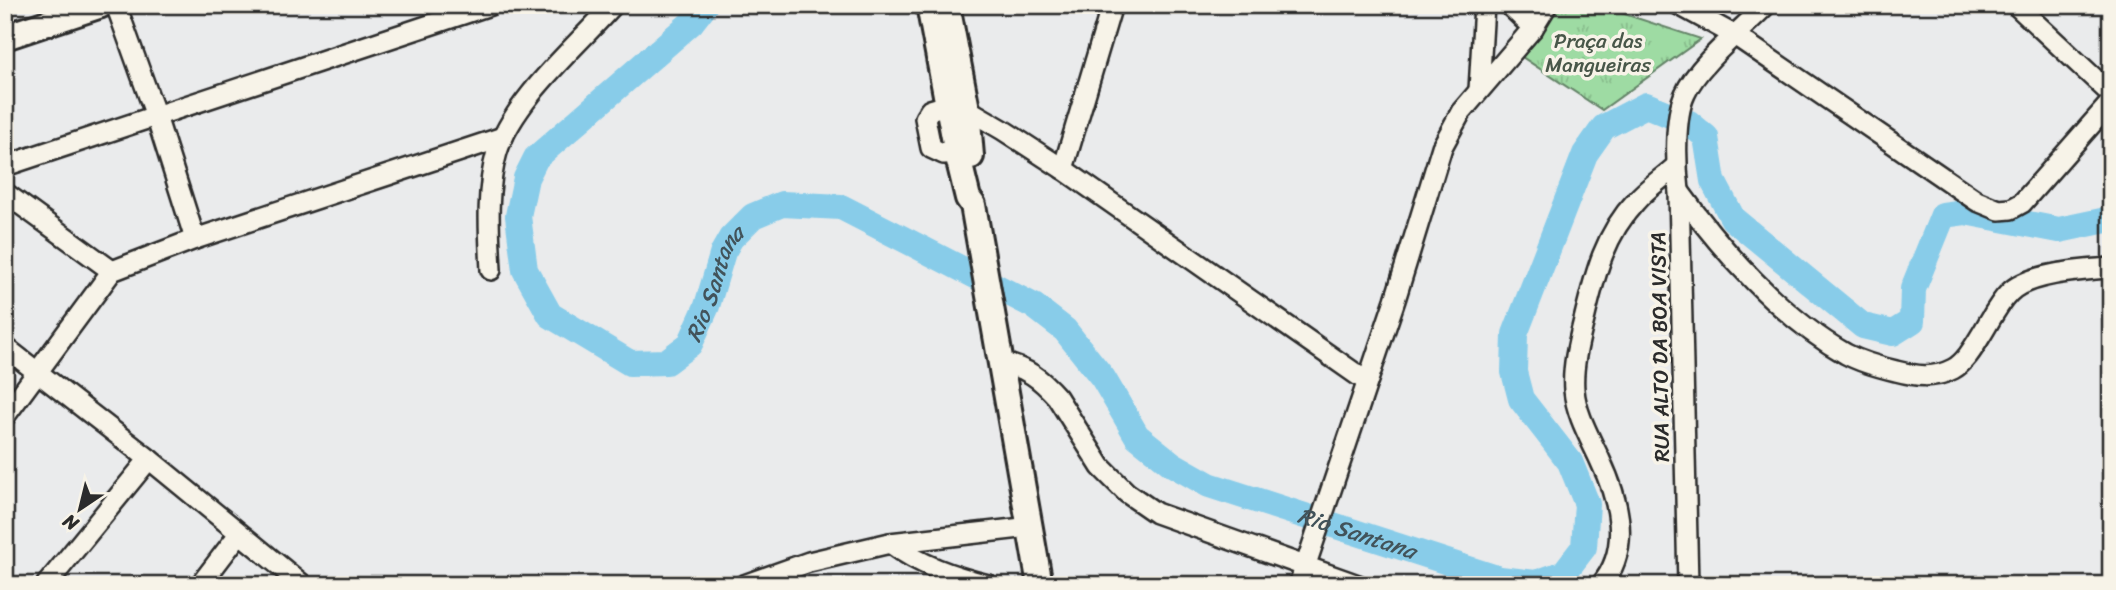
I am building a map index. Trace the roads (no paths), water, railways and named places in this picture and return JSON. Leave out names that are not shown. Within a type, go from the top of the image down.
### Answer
[{"type":"main road","points":[[5,37],[101,5]]},
{"type":"main road","points":[[929,5],[957,107]]},
{"type":"main road","points":[[947,5],[964,152],[974,191],[973,205],[1040,585]]},
{"type":"street","points":[[116,5],[156,116],[195,239]]},
{"type":"street","points":[[5,166],[451,12],[490,5]]},
{"type":"street","points":[[491,270],[491,185],[503,137],[525,102],[613,5]]},
{"type":"street","points":[[1063,169],[1112,5]]},
{"type":"street","points":[[1479,90],[1484,5]]},
{"type":"street","points":[[1509,5],[1533,28]]},
{"type":"street","points":[[1302,576],[1395,300],[1442,147],[1451,127],[1533,28],[1547,5]]},
{"type":"street","points":[[1679,5],[1736,36],[1939,177],[1977,201],[1999,210],[2011,209],[2022,203],[2111,102]]},
{"type":"street","points":[[1736,36],[1766,5]]},
{"type":"street","points":[[2016,5],[2111,94]]},
{"type":"street","name":"RUA ALTO DA BOA VISTA","points":[[1688,585],[1679,191],[1676,166],[1679,110],[1695,75],[1736,36]]},
{"type":"street","points":[[964,152],[936,152],[929,142],[926,126],[926,114],[930,110],[957,107],[1063,169],[1366,381]]},
{"type":"street","points":[[5,416],[113,271],[195,239],[503,137]]},
{"type":"street","points":[[1601,585],[1611,573],[1620,546],[1619,522],[1614,496],[1574,392],[1575,366],[1592,285],[1608,240],[1637,200],[1676,166]]},
{"type":"street","points":[[1679,191],[1730,253],[1770,295],[1814,333],[1847,355],[1883,368],[1917,376],[1939,375],[1955,368],[1972,350],[2010,292],[2024,282],[2111,268]]},
{"type":"street","points":[[5,193],[113,271]]},
{"type":"street","points":[[5,347],[149,459],[303,585]]},
{"type":"street","points":[[1002,363],[1019,366],[1048,387],[1101,467],[1127,493],[1156,513],[1302,576],[1358,585]]},
{"type":"street","points":[[46,585],[149,459]]},
{"type":"street","points":[[744,585],[809,562],[890,543],[1030,527]]},
{"type":"street","points":[[200,585],[239,534]]},
{"type":"street","points":[[890,543],[907,556],[941,572],[988,585]]},
{"type":"waterway","name":"Rio Santana","points":[[705,5],[691,23],[536,158],[526,178],[518,216],[525,270],[550,315],[630,363],[666,362],[690,344],[707,306],[723,252],[731,238],[753,216],[782,204],[841,207],[1034,306],[1065,330],[1103,378],[1137,436],[1172,464],[1209,485],[1500,579],[1536,583],[1564,573],[1584,547],[1587,504],[1570,462],[1521,399],[1514,372],[1515,334],[1585,154],[1604,127],[1646,105],[1689,123],[1706,137],[1713,181],[1733,219],[1863,326],[1893,333],[1912,321],[1913,289],[1943,215],[1965,212],[2059,230],[2111,219]]},
{"type":"park label","name":"Praça das Mangueiras","points":[[1598,53]]}]
